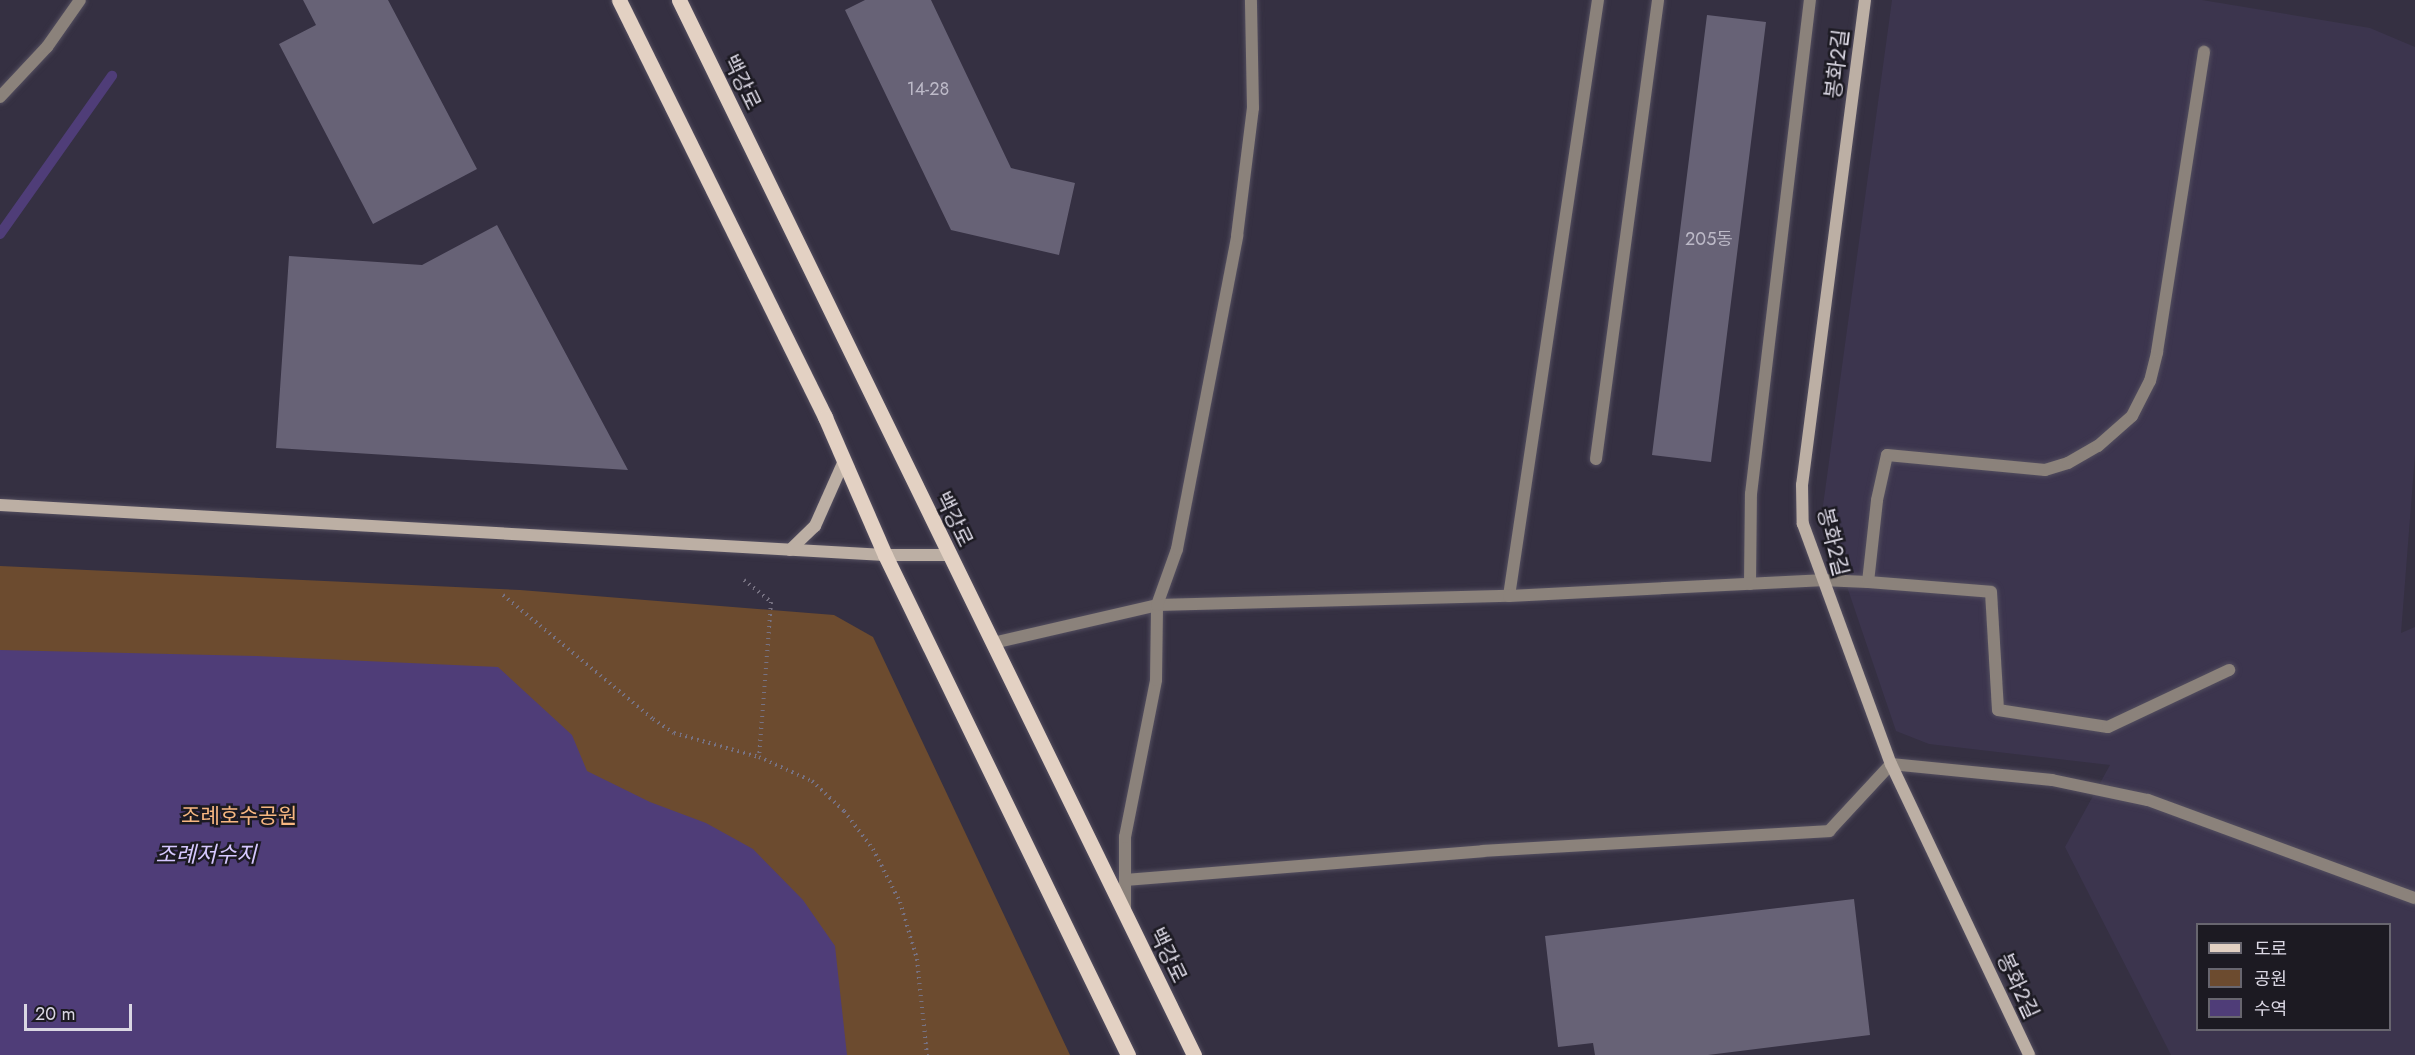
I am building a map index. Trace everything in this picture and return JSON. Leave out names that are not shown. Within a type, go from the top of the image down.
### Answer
[{"type":"main road","points":[[619,0],[844,461],[885,555],[1128,1055]]},
{"type":"main road","name":"백강로","points":[[679,0],[1194,1055]]},
{"type":"street","points":[[0,96],[47,48],[80,0]]},
{"type":"street","points":[[1125,915],[1125,837],[1156,680],[1157,605],[1177,549],[1237,236],[1253,108],[1251,0]]},
{"type":"street","points":[[1509,596],[1598,0]]},
{"type":"street","points":[[1596,459],[1658,0]]},
{"type":"street","points":[[1750,584],[1751,494],[1810,0]]},
{"type":"street","name":"봉화2길","points":[[1865,0],[1802,485],[1803,524],[1821,580],[1890,764],[2029,1055]]},
{"type":"street","points":[[1868,582],[1877,500],[1887,455],[2045,470],[2068,463],[2098,446],[2132,416],[2150,381],[2157,352],[2204,52]]},
{"type":"street","points":[[790,550],[814,526],[844,461]]},
{"type":"street","points":[[0,505],[790,550],[885,555],[948,555]]},
{"type":"street","points":[[993,643],[1157,605],[1509,596],[1821,580],[1991,592],[1998,710],[2108,727],[2229,669]]},
{"type":"street","points":[[1125,880],[1482,851],[1829,831],[1890,764],[2052,780],[2148,800],[2415,898]]},
{"type":"path","points":[[744,580],[771,602],[759,757]]},
{"type":"path","points":[[503,595],[674,733],[759,757],[812,781],[844,811],[873,849],[900,902],[917,959],[927,1055]]},
{"type":"shaded area","points":[[1892,0],[2202,0],[2370,28],[2415,47],[2415,455],[2401,633],[2415,627],[2415,1055],[2171,1055],[2065,847],[2110,765],[1929,744],[1896,731],[1822,513]]},
{"type":"green space","name":"조례저수지","points":[[0,566],[520,590],[834,615],[873,637],[1070,1055],[0,1055]]},
{"type":"water","name":"조례저수지","points":[[0,650],[256,656],[498,667],[572,735],[587,771],[650,802],[706,823],[753,849],[803,900],[835,946],[847,1055],[0,1055]]},
{"type":"building","points":[[303,0],[388,0],[477,169],[373,224],[279,44],[316,25]]},
{"type":"building","points":[[865,0],[931,0],[1011,168],[1075,183],[1059,255],[951,230],[845,10]]},
{"type":"building","points":[[1707,15],[1766,22],[1711,462],[1652,455]]},
{"type":"building","points":[[497,225],[628,470],[276,448],[289,256],[422,265]]},
{"type":"building","points":[[1854,899],[1870,1035],[1708,1055],[1595,1055],[1593,1043],[1558,1047],[1545,936]]},
{"type":"waterway","points":[[0,234],[112,76]]},
{"type":"park label","name":"조례호수공원","points":[[239,816]]}]
